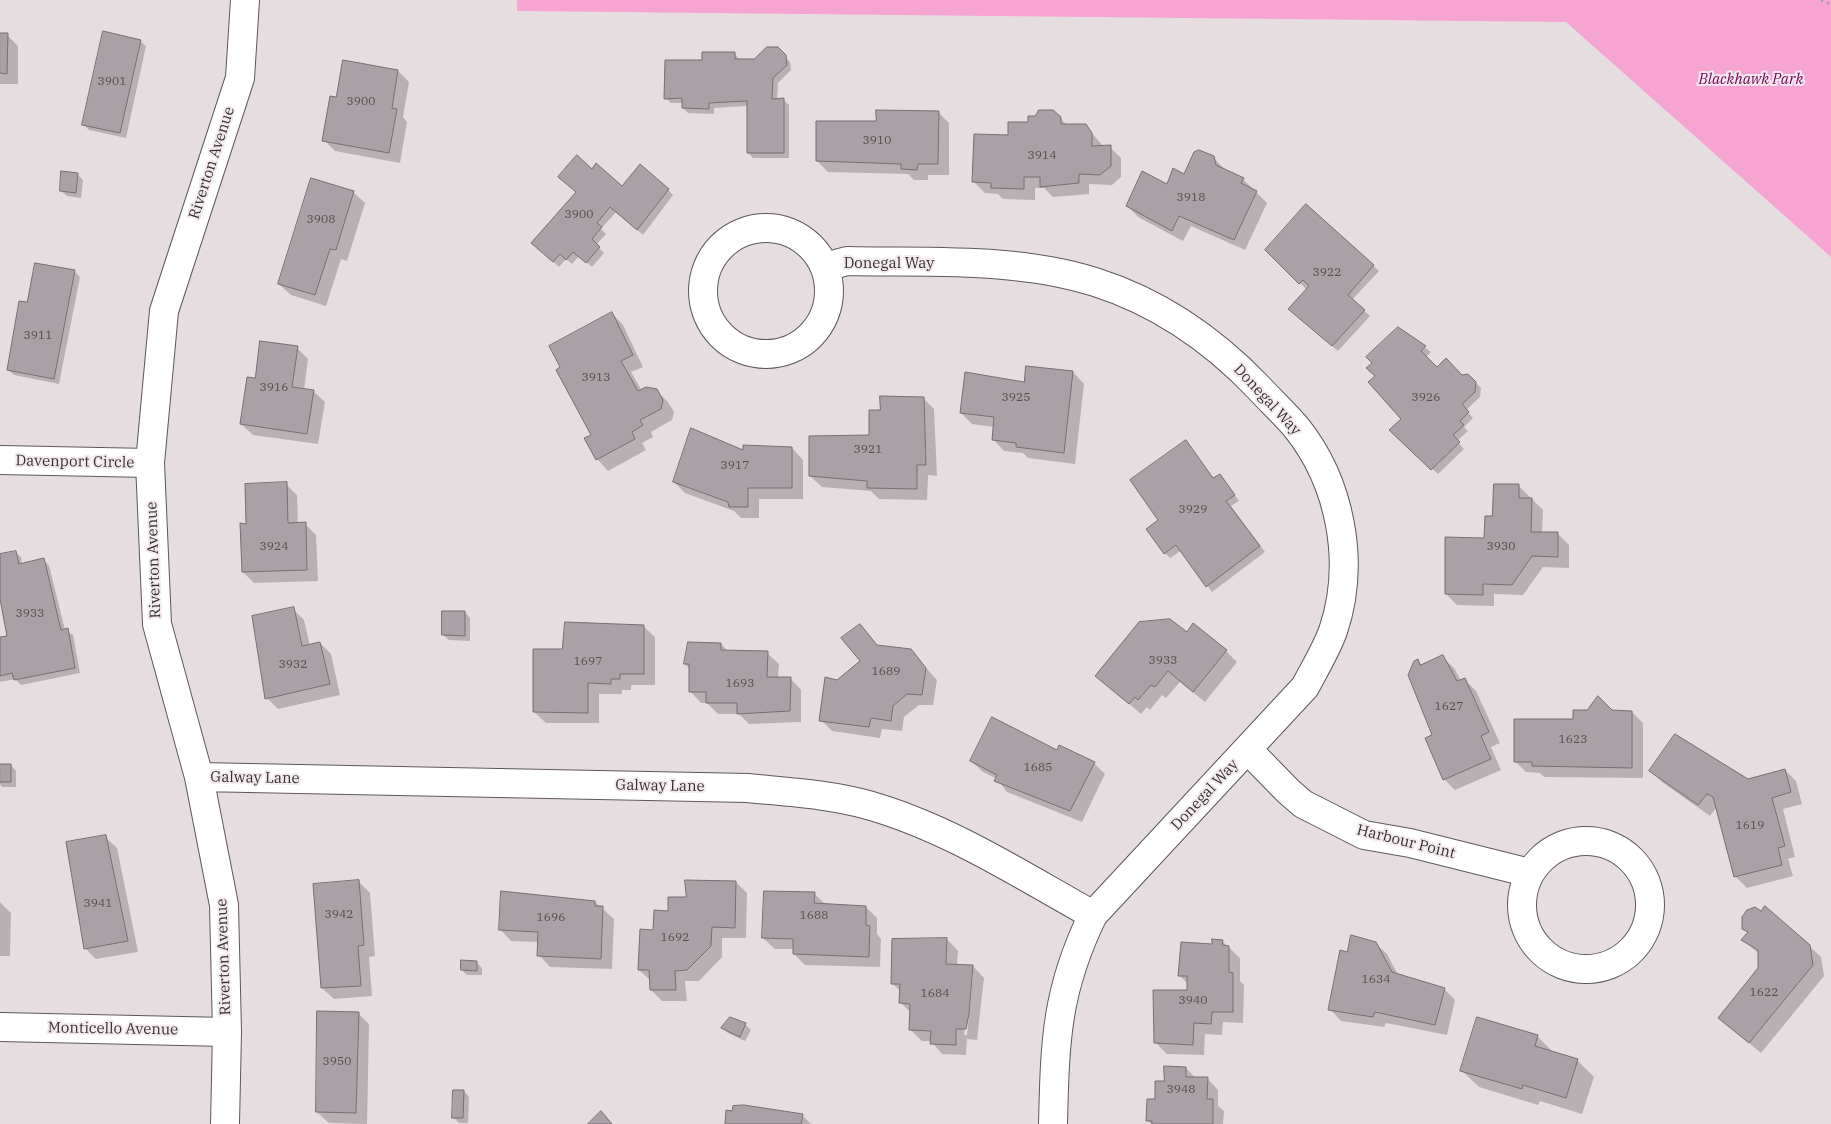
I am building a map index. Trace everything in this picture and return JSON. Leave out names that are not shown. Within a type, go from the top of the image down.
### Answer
[{"type":"street","name":"Riverton Avenue","points":[[225,1124],[227,1032],[224,905],[198,777],[156,624],[150,463],[164,311],[240,78],[245,0]]},
{"type":"street","name":"Donegal Way","points":[[770,228],[787,231],[803,239],[816,252],[825,267],[829,284],[829,303],[823,321],[812,336],[797,347],[780,354],[762,355],[744,351],[727,342],[715,329],[706,312],[702,295],[704,277],[710,261],[721,247],[735,236],[752,230],[770,228]]},
{"type":"street","name":"Donegal Way","points":[[825,267],[847,261],[1023,265],[1094,282],[1162,311],[1222,352],[1296,427],[1319,463],[1335,502],[1342,545],[1341,593],[1328,642],[1305,687],[1094,915],[1077,948],[1065,983],[1057,1022],[1053,1124]]},
{"type":"street","name":"Davenport Circle","points":[[0,460],[150,463]]},
{"type":"street","name":"Harbour Point","points":[[1248,750],[1303,804],[1364,835],[1410,843],[1530,873]]},
{"type":"street","name":"Galway Lane","points":[[198,777],[748,788],[809,794],[868,805],[952,836],[1094,915]]},
{"type":"street","points":[[1580,841],[1600,842],[1619,850],[1635,863],[1646,881],[1650,901],[1649,914],[1640,940],[1626,954],[1610,964],[1590,969],[1571,967],[1552,960],[1537,947],[1527,930],[1522,912],[1523,892],[1530,873],[1543,857],[1560,846],[1580,841]]},
{"type":"street","name":"Monticello Avenue","points":[[0,1027],[227,1032]]},
{"type":"path","points":[[1821,0],[1831,4]]},
{"type":"green space","name":"Blackhawk Park","points":[[517,0],[1831,0],[1831,257],[1566,22],[517,11]]},
{"type":"building","points":[[103,31],[141,40],[120,133],[82,125]]},
{"type":"building","points":[[0,33],[8,33],[7,74],[0,73]]},
{"type":"building","points":[[767,47],[778,47],[786,55],[787,65],[773,78],[772,99],[784,98],[784,153],[747,153],[747,101],[709,103],[709,109],[682,108],[682,98],[664,99],[665,60],[702,60],[702,52],[735,52],[735,59],[754,59]]},
{"type":"building","points":[[343,60],[398,70],[392,108],[397,109],[389,153],[322,141],[330,96],[336,97]]},
{"type":"building","points":[[876,110],[939,111],[938,164],[918,164],[917,170],[901,169],[901,164],[816,161],[816,121],[876,121]]},
{"type":"building","points":[[1039,110],[1053,110],[1061,117],[1061,124],[1086,124],[1092,133],[1092,146],[1111,145],[1111,166],[1100,175],[1079,174],[1079,183],[1040,187],[1040,177],[1024,177],[1024,189],[991,188],[991,183],[972,182],[974,134],[1008,135],[1008,122],[1028,122],[1028,116],[1035,116]]},
{"type":"building","points":[[1199,150],[1214,156],[1216,165],[1244,178],[1241,183],[1257,191],[1234,240],[1179,216],[1172,231],[1126,206],[1142,171],[1167,184],[1173,168],[1184,174],[1194,152]]},
{"type":"building","points":[[577,155],[592,169],[596,163],[622,186],[640,164],[669,189],[637,230],[610,207],[597,223],[602,227],[592,239],[600,247],[586,263],[573,252],[566,260],[560,254],[553,262],[531,243],[576,192],[558,177]]},
{"type":"building","points":[[61,171],[78,173],[76,193],[60,191]]},
{"type":"building","points":[[311,178],[354,191],[336,250],[330,249],[315,295],[278,284]]},
{"type":"building","points":[[1306,204],[1374,265],[1348,295],[1365,310],[1332,346],[1288,309],[1309,286],[1303,280],[1299,284],[1265,250]]},
{"type":"building","points":[[35,263],[75,270],[54,379],[7,370],[19,301],[27,302]]},
{"type":"building","points":[[612,312],[633,355],[621,361],[638,391],[646,387],[657,389],[663,400],[661,409],[640,420],[643,425],[632,432],[635,439],[596,460],[584,438],[591,435],[556,370],[560,367],[549,346]]},
{"type":"building","points":[[1398,327],[1426,346],[1421,351],[1437,367],[1446,358],[1462,375],[1468,374],[1476,382],[1475,392],[1462,404],[1469,412],[1460,421],[1464,425],[1453,435],[1460,442],[1431,470],[1389,430],[1401,419],[1368,382],[1375,376],[1366,368],[1372,363],[1366,357]]},
{"type":"building","points":[[260,341],[298,346],[292,387],[314,390],[307,434],[240,424],[247,377],[255,378]]},
{"type":"building","points":[[1026,366],[1073,371],[1064,453],[1016,447],[1016,443],[992,440],[994,417],[960,413],[965,372],[1024,382]]},
{"type":"building","points":[[880,396],[924,397],[926,465],[917,465],[917,489],[867,488],[867,481],[809,476],[809,436],[869,435],[869,410],[880,410]]},
{"type":"building","points":[[691,428],[743,450],[743,445],[792,447],[792,488],[748,488],[748,507],[729,507],[728,502],[673,482]]},
{"type":"building","points":[[1186,440],[1213,478],[1220,474],[1235,495],[1226,501],[1260,546],[1206,587],[1176,545],[1164,554],[1146,529],[1158,520],[1130,480]]},
{"type":"building","points":[[287,482],[288,523],[306,522],[307,570],[242,572],[240,523],[246,524],[245,484]]},
{"type":"building","points":[[1494,484],[1519,484],[1519,498],[1532,498],[1531,532],[1558,532],[1558,557],[1532,556],[1512,585],[1483,584],[1483,595],[1445,594],[1445,537],[1484,538],[1485,516],[1492,516]]},
{"type":"building","points":[[16,551],[19,564],[44,558],[61,630],[68,628],[75,668],[14,680],[12,673],[0,676],[0,637],[7,636],[0,599],[0,554]]},
{"type":"building","points":[[294,607],[302,646],[320,642],[330,684],[265,699],[252,616]]},
{"type":"building","points":[[442,611],[465,611],[465,636],[442,635]]},
{"type":"building","points":[[1170,619],[1187,632],[1193,623],[1227,650],[1193,692],[1168,671],[1155,687],[1151,685],[1138,700],[1135,697],[1129,704],[1095,676],[1139,622]]},
{"type":"building","points":[[565,622],[644,625],[644,674],[620,674],[620,679],[611,679],[611,684],[588,683],[588,713],[533,712],[533,649],[562,649]]},
{"type":"building","points":[[860,624],[877,645],[911,649],[926,668],[922,695],[907,694],[893,706],[891,721],[871,718],[869,727],[819,721],[825,677],[837,680],[860,661],[841,638]]},
{"type":"building","points":[[688,642],[721,643],[721,650],[768,651],[767,677],[791,677],[790,711],[737,714],[737,703],[706,703],[706,692],[689,692],[689,664],[684,664]]},
{"type":"building","points":[[1443,655],[1457,681],[1465,678],[1489,732],[1481,736],[1491,759],[1443,780],[1425,738],[1432,735],[1408,675],[1414,661],[1418,659],[1420,665]]},
{"type":"building","points":[[1598,696],[1612,710],[1632,711],[1632,768],[1532,766],[1532,762],[1514,762],[1514,719],[1573,719],[1573,710],[1587,710]]},
{"type":"building","points":[[992,717],[1057,750],[1059,745],[1095,762],[1070,811],[994,781],[997,775],[970,761]]},
{"type":"building","points":[[1675,734],[1748,779],[1785,769],[1791,792],[1772,798],[1785,846],[1778,848],[1782,865],[1734,877],[1713,797],[1707,794],[1698,805],[1649,771]]},
{"type":"building","points":[[0,764],[11,764],[11,782],[0,782]]},
{"type":"building","points":[[106,835],[128,941],[84,949],[66,842]]},
{"type":"building","points":[[359,880],[364,945],[358,946],[361,986],[321,988],[313,884]]},
{"type":"building","points":[[685,880],[736,881],[735,928],[712,927],[711,946],[687,970],[675,971],[676,990],[650,990],[649,970],[638,970],[640,929],[653,930],[654,910],[668,911],[668,897],[686,897]]},
{"type":"building","points":[[501,891],[595,901],[595,906],[603,906],[601,959],[537,956],[538,932],[499,930]]},
{"type":"building","points":[[764,891],[815,892],[814,903],[866,906],[866,925],[870,926],[869,957],[793,954],[793,939],[762,938]]},
{"type":"building","points":[[1765,906],[1810,945],[1813,965],[1749,1043],[1718,1018],[1758,968],[1758,950],[1741,940],[1748,932],[1742,929],[1742,917],[1747,910],[1755,907],[1761,911]]},
{"type":"building","points":[[1351,935],[1376,942],[1392,972],[1445,988],[1435,1025],[1375,1012],[1373,1017],[1328,1010],[1340,950],[1347,952]]},
{"type":"building","points":[[947,938],[946,964],[973,965],[966,1029],[956,1029],[956,1045],[930,1044],[931,1031],[909,1030],[910,1004],[899,1003],[900,984],[891,984],[892,939]]},
{"type":"building","points":[[1212,939],[1223,940],[1222,945],[1229,946],[1229,972],[1233,973],[1233,1012],[1212,1012],[1211,1024],[1194,1023],[1193,1045],[1154,1043],[1153,990],[1187,990],[1187,976],[1178,976],[1181,942],[1212,944]]},
{"type":"building","points":[[461,960],[477,961],[477,971],[461,970]]},
{"type":"building","points":[[317,1011],[359,1012],[356,1113],[316,1112]]},
{"type":"building","points":[[730,1017],[746,1023],[740,1037],[721,1028]]},
{"type":"building","points":[[1477,1017],[1538,1035],[1535,1046],[1578,1059],[1566,1098],[1523,1085],[1522,1089],[1460,1071]]},
{"type":"building","points":[[1164,1066],[1186,1067],[1186,1077],[1208,1077],[1207,1099],[1213,1099],[1213,1124],[1152,1124],[1152,1121],[1146,1121],[1147,1099],[1155,1099],[1155,1081],[1164,1081]]},
{"type":"building","points":[[453,1090],[464,1090],[463,1118],[452,1118]]},
{"type":"building","points":[[744,1105],[803,1114],[801,1124],[725,1124],[726,1110],[732,1111],[733,1106]]},
{"type":"building","points":[[601,1111],[612,1124],[588,1124]]}]
